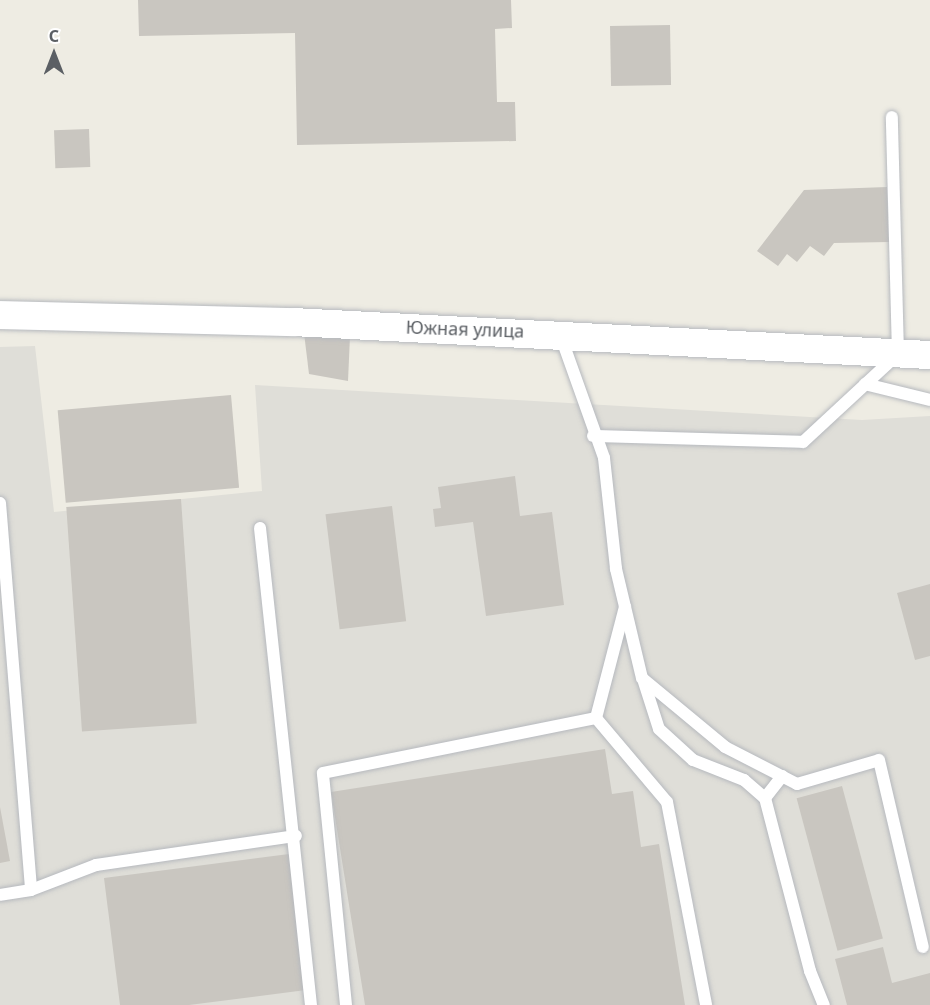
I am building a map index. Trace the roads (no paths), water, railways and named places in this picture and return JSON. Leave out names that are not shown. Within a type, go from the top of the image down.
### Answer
[{"type":"street","name":"Южная улица","points":[[0,315],[560,333],[930,355]]},
{"type":"lane","points":[[592,436],[803,442],[898,354],[892,117]]},
{"type":"lane","points":[[560,333],[592,436],[604,458],[625,605],[642,678],[659,729],[693,760],[744,780],[765,798],[810,971],[824,1005]]},
{"type":"lane","points":[[865,384],[930,400]]},
{"type":"lane","points":[[0,503],[32,890]]},
{"type":"lane","points":[[260,528],[296,836],[311,1005]]},
{"type":"lane","points":[[596,718],[625,605]]},
{"type":"lane","points":[[642,678],[725,747],[797,784],[879,760],[923,947]]},
{"type":"lane","points":[[346,1005],[323,772],[596,718]]},
{"type":"lane","points":[[596,718],[667,802],[706,1005]]},
{"type":"lane","points":[[765,798],[782,776]]},
{"type":"lane","points":[[0,895],[32,890],[96,865],[296,836]]}]
